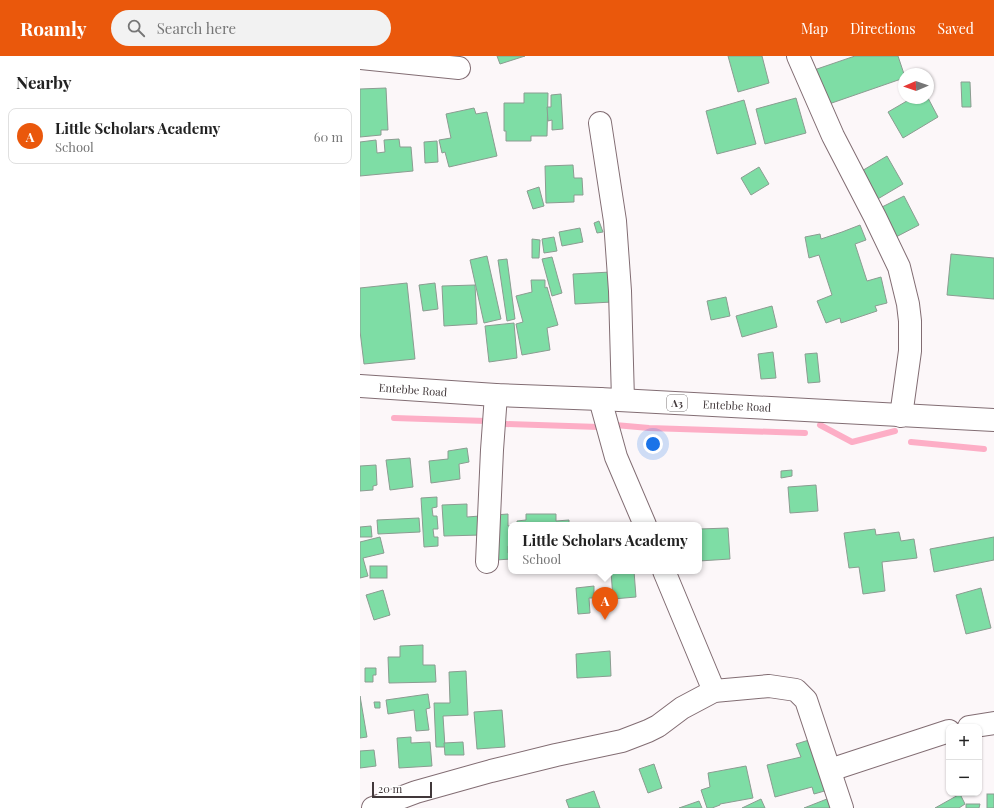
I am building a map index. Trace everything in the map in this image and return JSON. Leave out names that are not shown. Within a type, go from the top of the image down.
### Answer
[{"type":"street","points":[[798,56],[833,136],[899,267],[908,304],[910,321],[910,351],[902,416]]},
{"type":"street","points":[[360,58],[459,68]]},
{"type":"street","points":[[600,123],[615,221],[620,290],[623,400]]},
{"type":"street","name":"Entebbe Road","points":[[360,386],[496,395],[623,400],[994,420]]},
{"type":"street","points":[[488,562],[492,450],[496,395]]},
{"type":"street","points":[[600,399],[616,457],[644,522]]},
{"type":"street","points":[[665,574],[714,691]]},
{"type":"street","points":[[373,808],[416,792],[491,771],[622,741],[658,726],[682,708],[714,691],[769,686],[796,690],[806,700],[842,808]]},
{"type":"street","points":[[982,725],[994,723]]},
{"type":"street","points":[[830,770],[946,732]]},
{"type":"building","points":[[497,56],[525,56],[500,64]]},
{"type":"building","points":[[728,56],[762,56],[769,83],[738,92]]},
{"type":"building","points":[[855,56],[898,56],[902,68],[898,68],[898,80],[826,105],[814,70]]},
{"type":"building","points":[[961,82],[970,82],[971,107],[962,107]]},
{"type":"building","points":[[386,88],[388,130],[381,130],[381,135],[360,137],[360,89]]},
{"type":"building","points":[[524,93],[548,93],[547,136],[531,136],[531,141],[506,141],[506,131],[504,131],[504,103],[524,103]]},
{"type":"building","points":[[561,94],[563,129],[552,130],[552,120],[548,121],[547,107],[551,107],[551,95]]},
{"type":"building","points":[[796,98],[806,133],[765,144],[756,109]]},
{"type":"building","points":[[744,100],[756,144],[717,154],[706,111]]},
{"type":"building","points":[[902,104],[931,104],[938,117],[903,138],[888,112]]},
{"type":"building","points":[[474,108],[476,114],[487,112],[497,156],[449,167],[445,152],[442,153],[439,140],[451,138],[446,114]]},
{"type":"building","points":[[399,139],[400,147],[411,147],[413,171],[360,176],[360,142],[376,140],[377,153],[385,152],[384,140]]},
{"type":"building","points":[[437,141],[438,162],[425,163],[424,142]]},
{"type":"building","points":[[887,156],[903,184],[876,200],[860,172]]},
{"type":"building","points":[[573,165],[574,178],[582,178],[583,195],[574,195],[574,202],[546,203],[545,166]]},
{"type":"building","points":[[759,167],[769,184],[751,195],[741,178]]},
{"type":"building","points":[[539,187],[544,206],[533,209],[527,191]]},
{"type":"building","points":[[904,196],[919,225],[894,238],[880,208]]},
{"type":"building","points":[[599,221],[603,232],[597,233],[594,223]]},
{"type":"building","points":[[860,225],[866,240],[855,244],[867,281],[881,277],[887,303],[875,306],[877,311],[841,323],[840,318],[826,323],[817,301],[832,295],[819,255],[809,258],[805,237],[820,234],[821,239]]},
{"type":"building","points":[[580,228],[583,242],[562,246],[559,232]]},
{"type":"building","points":[[554,237],[557,251],[544,253],[542,239]]},
{"type":"building","points":[[532,239],[540,240],[539,258],[532,258]]},
{"type":"building","points":[[951,254],[994,258],[994,299],[947,295]]},
{"type":"building","points":[[487,256],[501,319],[484,323],[470,260]]},
{"type":"building","points":[[552,257],[562,293],[552,296],[542,259]]},
{"type":"building","points":[[507,259],[515,319],[507,321],[498,260]]},
{"type":"building","points":[[611,272],[612,302],[575,304],[573,274]]},
{"type":"building","points":[[531,280],[545,280],[545,288],[547,287],[558,325],[547,328],[550,350],[522,355],[516,324],[523,322],[516,296],[532,292]]},
{"type":"building","points":[[407,283],[415,359],[364,364],[360,331],[360,288]]},
{"type":"building","points":[[435,283],[438,309],[423,311],[419,285]]},
{"type":"building","points":[[475,285],[477,324],[444,326],[442,286]]},
{"type":"building","points":[[726,297],[730,316],[711,320],[707,301]]},
{"type":"building","points":[[772,306],[777,327],[742,337],[736,316]]},
{"type":"building","points":[[514,323],[517,358],[489,362],[485,326]]},
{"type":"building","points":[[773,352],[776,378],[761,379],[758,354]]},
{"type":"building","points":[[817,353],[820,382],[808,383],[805,354]]},
{"type":"building","points":[[467,448],[469,462],[459,464],[460,479],[431,483],[429,461],[448,459],[448,451]]},
{"type":"building","points":[[410,458],[413,487],[390,490],[386,460]]},
{"type":"building","points":[[376,465],[377,485],[373,486],[373,490],[360,491],[360,466]]},
{"type":"building","points":[[792,470],[792,476],[781,478],[781,471]]},
{"type":"building","points":[[816,485],[818,511],[790,513],[788,487]]},
{"type":"building","points":[[437,497],[437,507],[432,508],[433,516],[437,516],[438,529],[433,529],[434,537],[438,537],[438,546],[424,547],[421,498]]},
{"type":"building","points":[[467,504],[467,517],[480,516],[481,535],[444,536],[442,505]]},
{"type":"building","points":[[508,514],[508,559],[496,560],[494,515]]},
{"type":"building","points":[[526,514],[556,514],[556,521],[569,520],[569,522],[517,522],[526,520]]},
{"type":"building","points":[[419,518],[420,532],[378,534],[377,520]]},
{"type":"building","points":[[371,526],[372,537],[360,537],[360,527]]},
{"type":"building","points":[[728,528],[730,559],[702,561],[702,529]]},
{"type":"building","points":[[875,529],[876,535],[899,532],[901,541],[914,539],[917,558],[882,562],[885,591],[863,594],[859,567],[849,568],[844,533]]},
{"type":"building","points":[[380,537],[384,553],[363,558],[368,576],[360,578],[360,542]]},
{"type":"building","points":[[994,537],[994,560],[934,572],[930,549]]},
{"type":"building","points":[[370,566],[387,566],[387,578],[370,578]]},
{"type":"building","points":[[611,574],[634,574],[636,597],[613,599]]},
{"type":"building","points":[[594,586],[594,598],[589,598],[590,613],[578,614],[576,588]]},
{"type":"building","points":[[981,588],[991,628],[966,634],[956,595]]},
{"type":"building","points":[[383,590],[390,615],[374,620],[366,595]]},
{"type":"building","points":[[423,645],[423,665],[435,665],[436,682],[389,683],[388,657],[400,657],[400,646]]},
{"type":"building","points":[[610,651],[611,676],[577,678],[576,654]]},
{"type":"building","points":[[365,668],[376,668],[376,675],[373,675],[373,682],[365,682]]},
{"type":"building","points":[[466,671],[468,715],[443,716],[445,747],[436,747],[434,703],[450,703],[449,672]]},
{"type":"building","points":[[428,694],[430,708],[426,709],[429,730],[416,731],[414,710],[388,714],[386,700]]},
{"type":"building","points":[[360,696],[367,737],[360,738]]},
{"type":"building","points":[[374,702],[380,702],[380,708],[375,708]]},
{"type":"building","points":[[502,710],[505,747],[477,749],[474,712]]},
{"type":"building","points":[[411,737],[411,743],[430,742],[432,766],[399,768],[397,738]]},
{"type":"building","points":[[809,740],[828,790],[814,794],[812,787],[775,797],[767,765],[801,757],[796,744]]},
{"type":"building","points":[[463,742],[464,755],[445,755],[444,743]]},
{"type":"building","points":[[374,750],[376,766],[360,768],[360,751]]},
{"type":"building","points":[[654,764],[662,788],[648,793],[639,769]]},
{"type":"building","points":[[746,766],[753,798],[707,808],[701,790],[710,787],[708,773]]},
{"type":"building","points":[[594,791],[600,808],[569,808],[566,800]]},
{"type":"building","points":[[987,794],[994,794],[994,808],[987,808]]},
{"type":"building","points":[[956,796],[961,796],[965,804],[959,808],[935,808]]},
{"type":"building","points":[[832,797],[836,808],[804,808]]},
{"type":"building","points":[[761,799],[765,808],[742,808]]},
{"type":"building","points":[[699,801],[702,808],[679,808]]},
{"type":"building","points":[[966,804],[980,804],[979,808],[966,808]]},
{"type":"waterway","points":[[394,418],[486,421]]},
{"type":"waterway","points":[[506,424],[599,427],[600,431]]},
{"type":"waterway","points":[[616,429],[615,425],[649,428],[805,433]]},
{"type":"waterway","points":[[820,425],[852,442],[895,431]]},
{"type":"waterway","points":[[911,442],[984,449]]},
{"type":"place","name":"Little Scholars Academy","points":[[605,620]]}]
